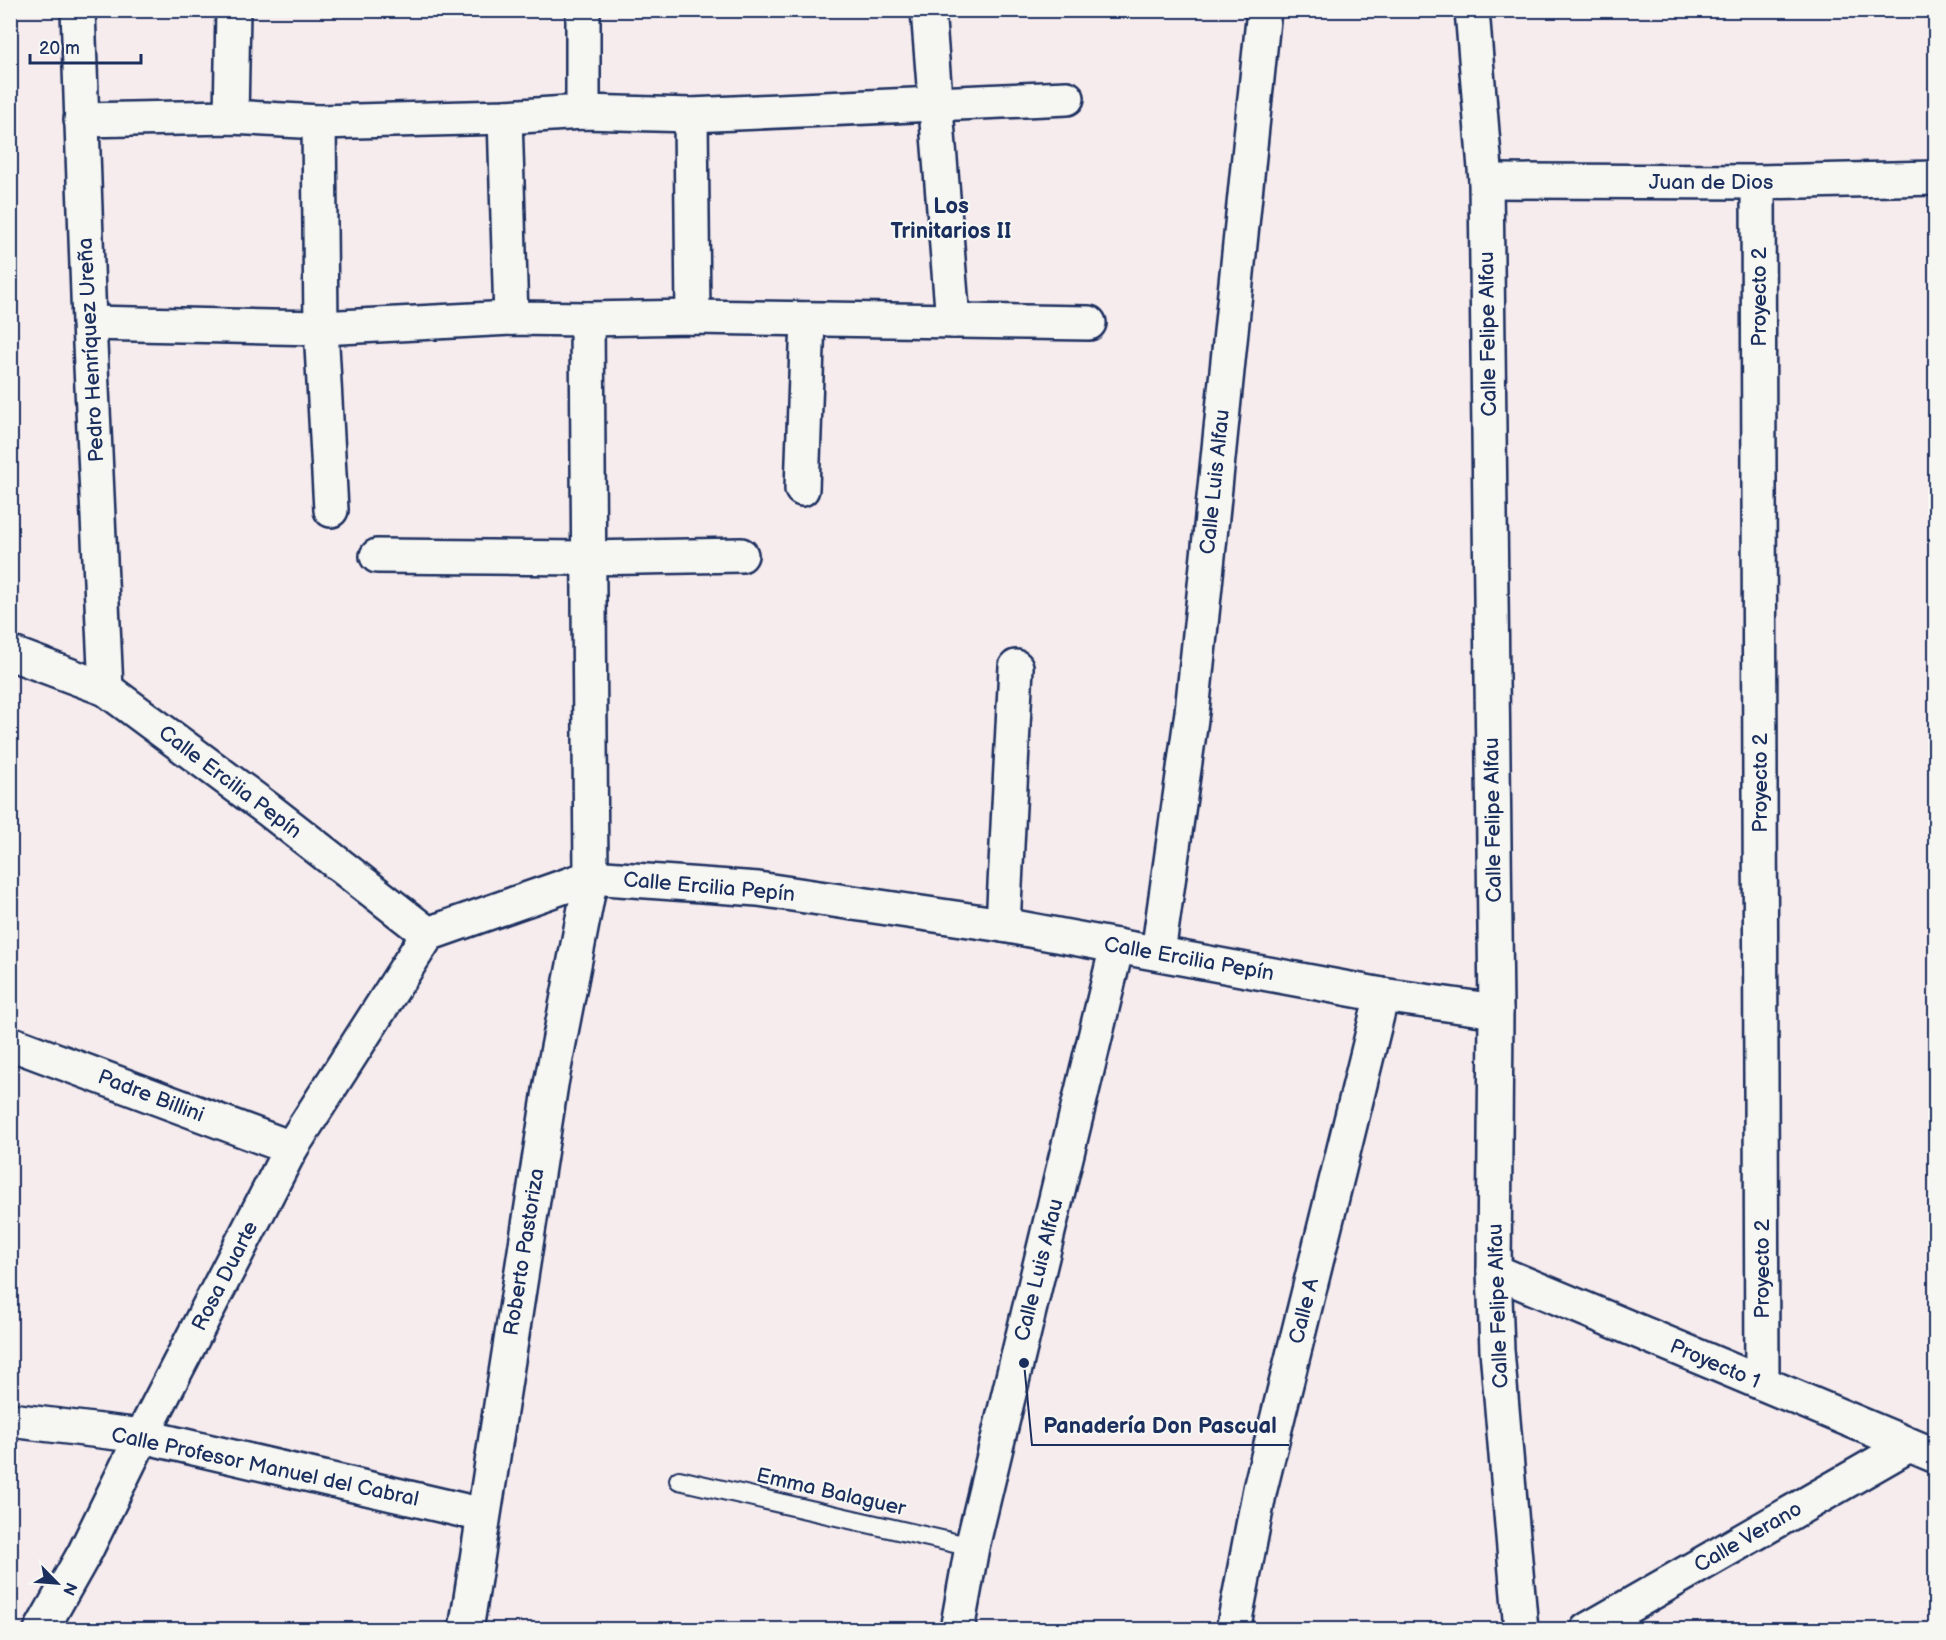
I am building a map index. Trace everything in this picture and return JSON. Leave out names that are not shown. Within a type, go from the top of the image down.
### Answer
[{"type":"street","name":"Pedro Henríquez Ureña","points":[[78,10],[89,323],[106,689]]},
{"type":"street","points":[[231,117],[233,10]]},
{"type":"street","points":[[583,10],[583,112]]},
{"type":"street","points":[[928,10],[953,321]]},
{"type":"street","name":"Calle Luis Alfau","points":[[1158,953],[1192,712],[1264,10]]},
{"type":"street","name":"Calle Felipe Alfau","points":[[1472,10],[1486,181],[1496,1011],[1494,1271],[1497,1350],[1521,1629]]},
{"type":"street","points":[[81,120],[231,117],[319,122],[505,117],[583,112],[691,115],[1067,99]]},
{"type":"street","points":[[691,115],[693,317]]},
{"type":"street","points":[[505,117],[511,318]]},
{"type":"street","points":[[319,122],[321,328],[331,510]]},
{"type":"street","name":"Juan de Dios","points":[[1486,181],[1758,182],[1935,178]]},
{"type":"street","name":"Proyecto 2","points":[[1758,182],[1762,1383]]},
{"type":"street","points":[[89,323],[321,328],[511,318],[693,317],[1089,323]]},
{"type":"street","name":"Roberto Pastoriza","points":[[466,1629],[551,1084],[591,877],[587,319]]},
{"type":"street","points":[[802,489],[808,319]]},
{"type":"street","points":[[376,556],[588,558],[741,555]]},
{"type":"street","name":"Calle Ercilia Pepín","points":[[10,653],[106,689],[260,803],[428,934],[591,877],[758,890],[1003,925],[1382,994],[1496,1011]]},
{"type":"street","points":[[1003,925],[1016,667]]},
{"type":"street","name":"Rosa Duarte","points":[[41,1629],[85,1552],[142,1436],[291,1148],[428,934]]},
{"type":"street","name":"Calle Luis Alfau","points":[[957,1629],[972,1547],[1117,946]]},
{"type":"street","name":"Calle A","points":[[1233,1629],[1260,1489],[1382,994]]},
{"type":"street","name":"Padre Billini","points":[[10,1043],[291,1148]]},
{"type":"street","name":"Proyecto 1","points":[[1494,1271],[1922,1450]]},
{"type":"street","name":"Calle Profesor Manuel del Cabral","points":[[10,1420],[142,1436],[483,1515]]},
{"type":"street","name":"Calle Verano","points":[[1587,1629],[1922,1450]]},
{"type":"lane","name":"Emma Balaguer","points":[[680,1480],[972,1547]]},
{"type":"place","name":"Panadería Don Pascual","points":[[1024,1363]]},
{"type":"district","name":"Los Trinitarios II","points":[[951,218]]}]
